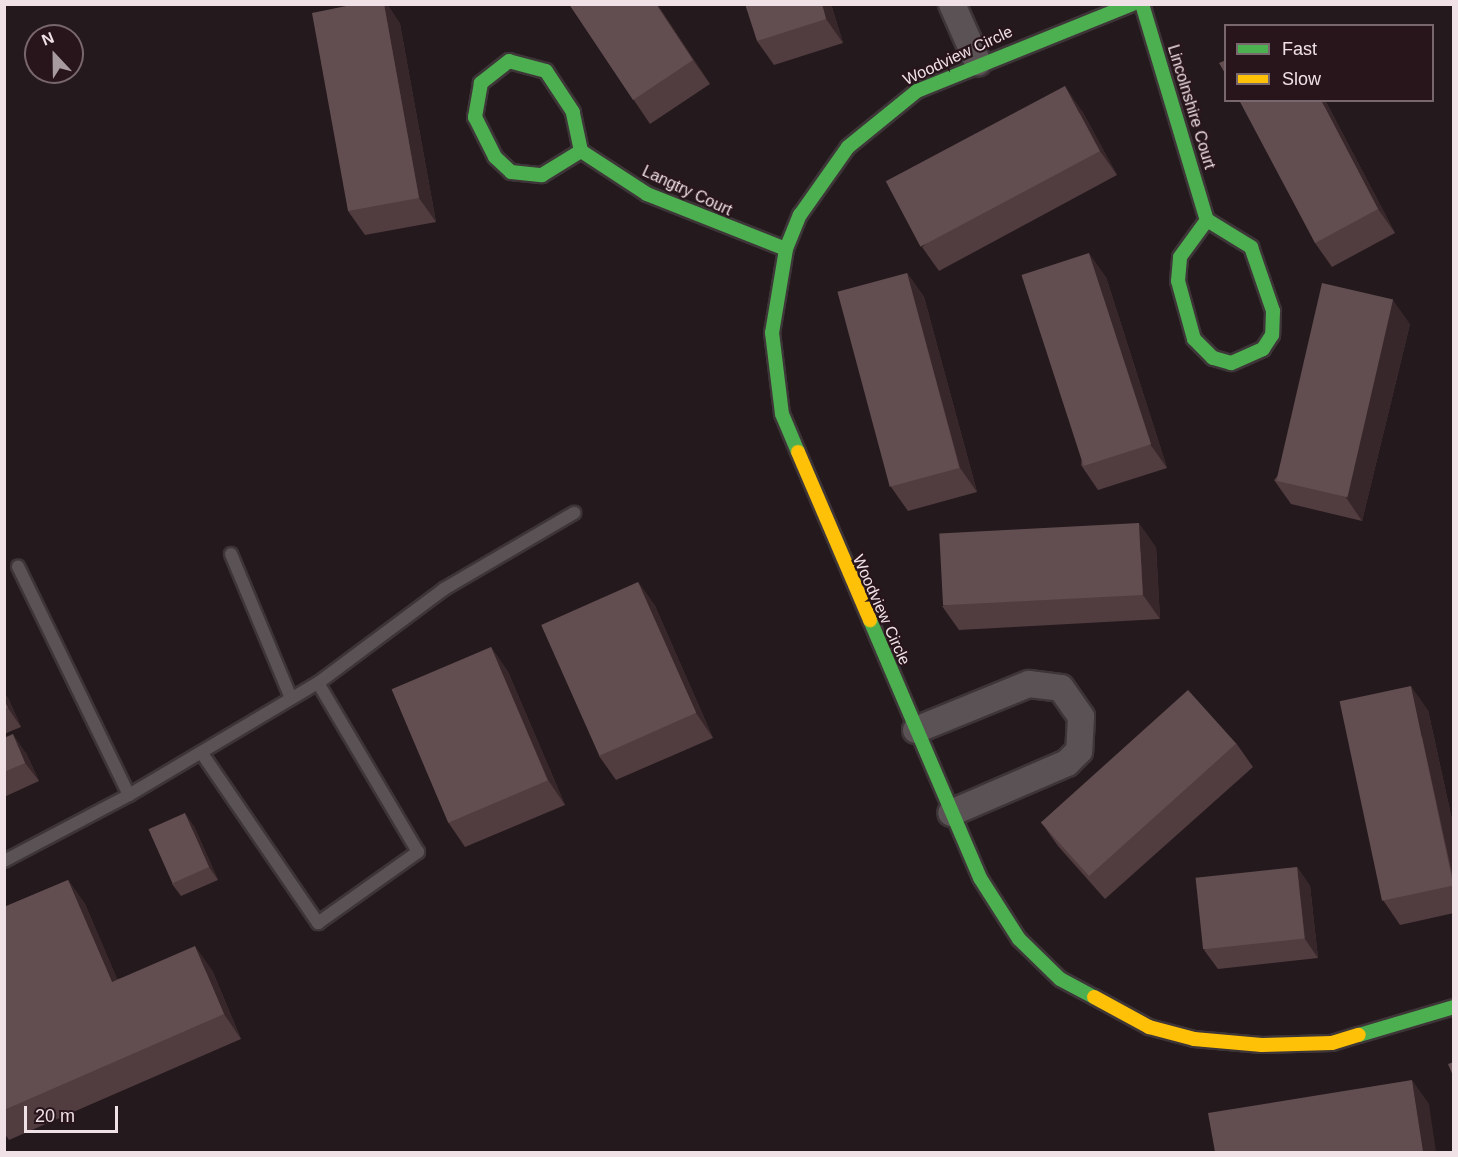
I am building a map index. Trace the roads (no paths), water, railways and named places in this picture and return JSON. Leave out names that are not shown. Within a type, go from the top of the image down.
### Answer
[{"type":"street","points":[[952,4],[978,63]]},
{"type":"street","name":"Woodview Circle","points":[[1132,4],[978,63],[917,91],[848,147],[800,215],[786,249],[772,333],[782,414],[951,813],[990,896],[1019,939],[1060,980],[1149,1027],[1194,1039],[1250,1044],[1332,1043],[1454,1007]]},
{"type":"street","name":"Lincolnshire Court","points":[[1142,4],[1207,220]]},
{"type":"street","points":[[509,61],[546,71],[573,112],[581,151],[542,175],[511,172],[495,157],[475,117],[481,83],[509,61]]},
{"type":"street","name":"Langtry Court","points":[[581,151],[647,194],[786,249]]},
{"type":"street","points":[[1207,220],[1251,247],[1273,311],[1272,335],[1263,349],[1231,363],[1214,358],[1194,339],[1178,281],[1180,257],[1207,220]]},
{"type":"street","points":[[916,730],[1029,684],[1061,688],[1081,717],[1079,751],[1068,763],[951,813]]},
{"type":"lane","points":[[4,861],[203,755],[318,683],[444,589],[573,513]]},
{"type":"lane","points":[[231,555],[291,698]]},
{"type":"lane","points":[[18,566],[129,795]]},
{"type":"lane","points":[[203,755],[318,923],[418,852],[318,683]]}]
